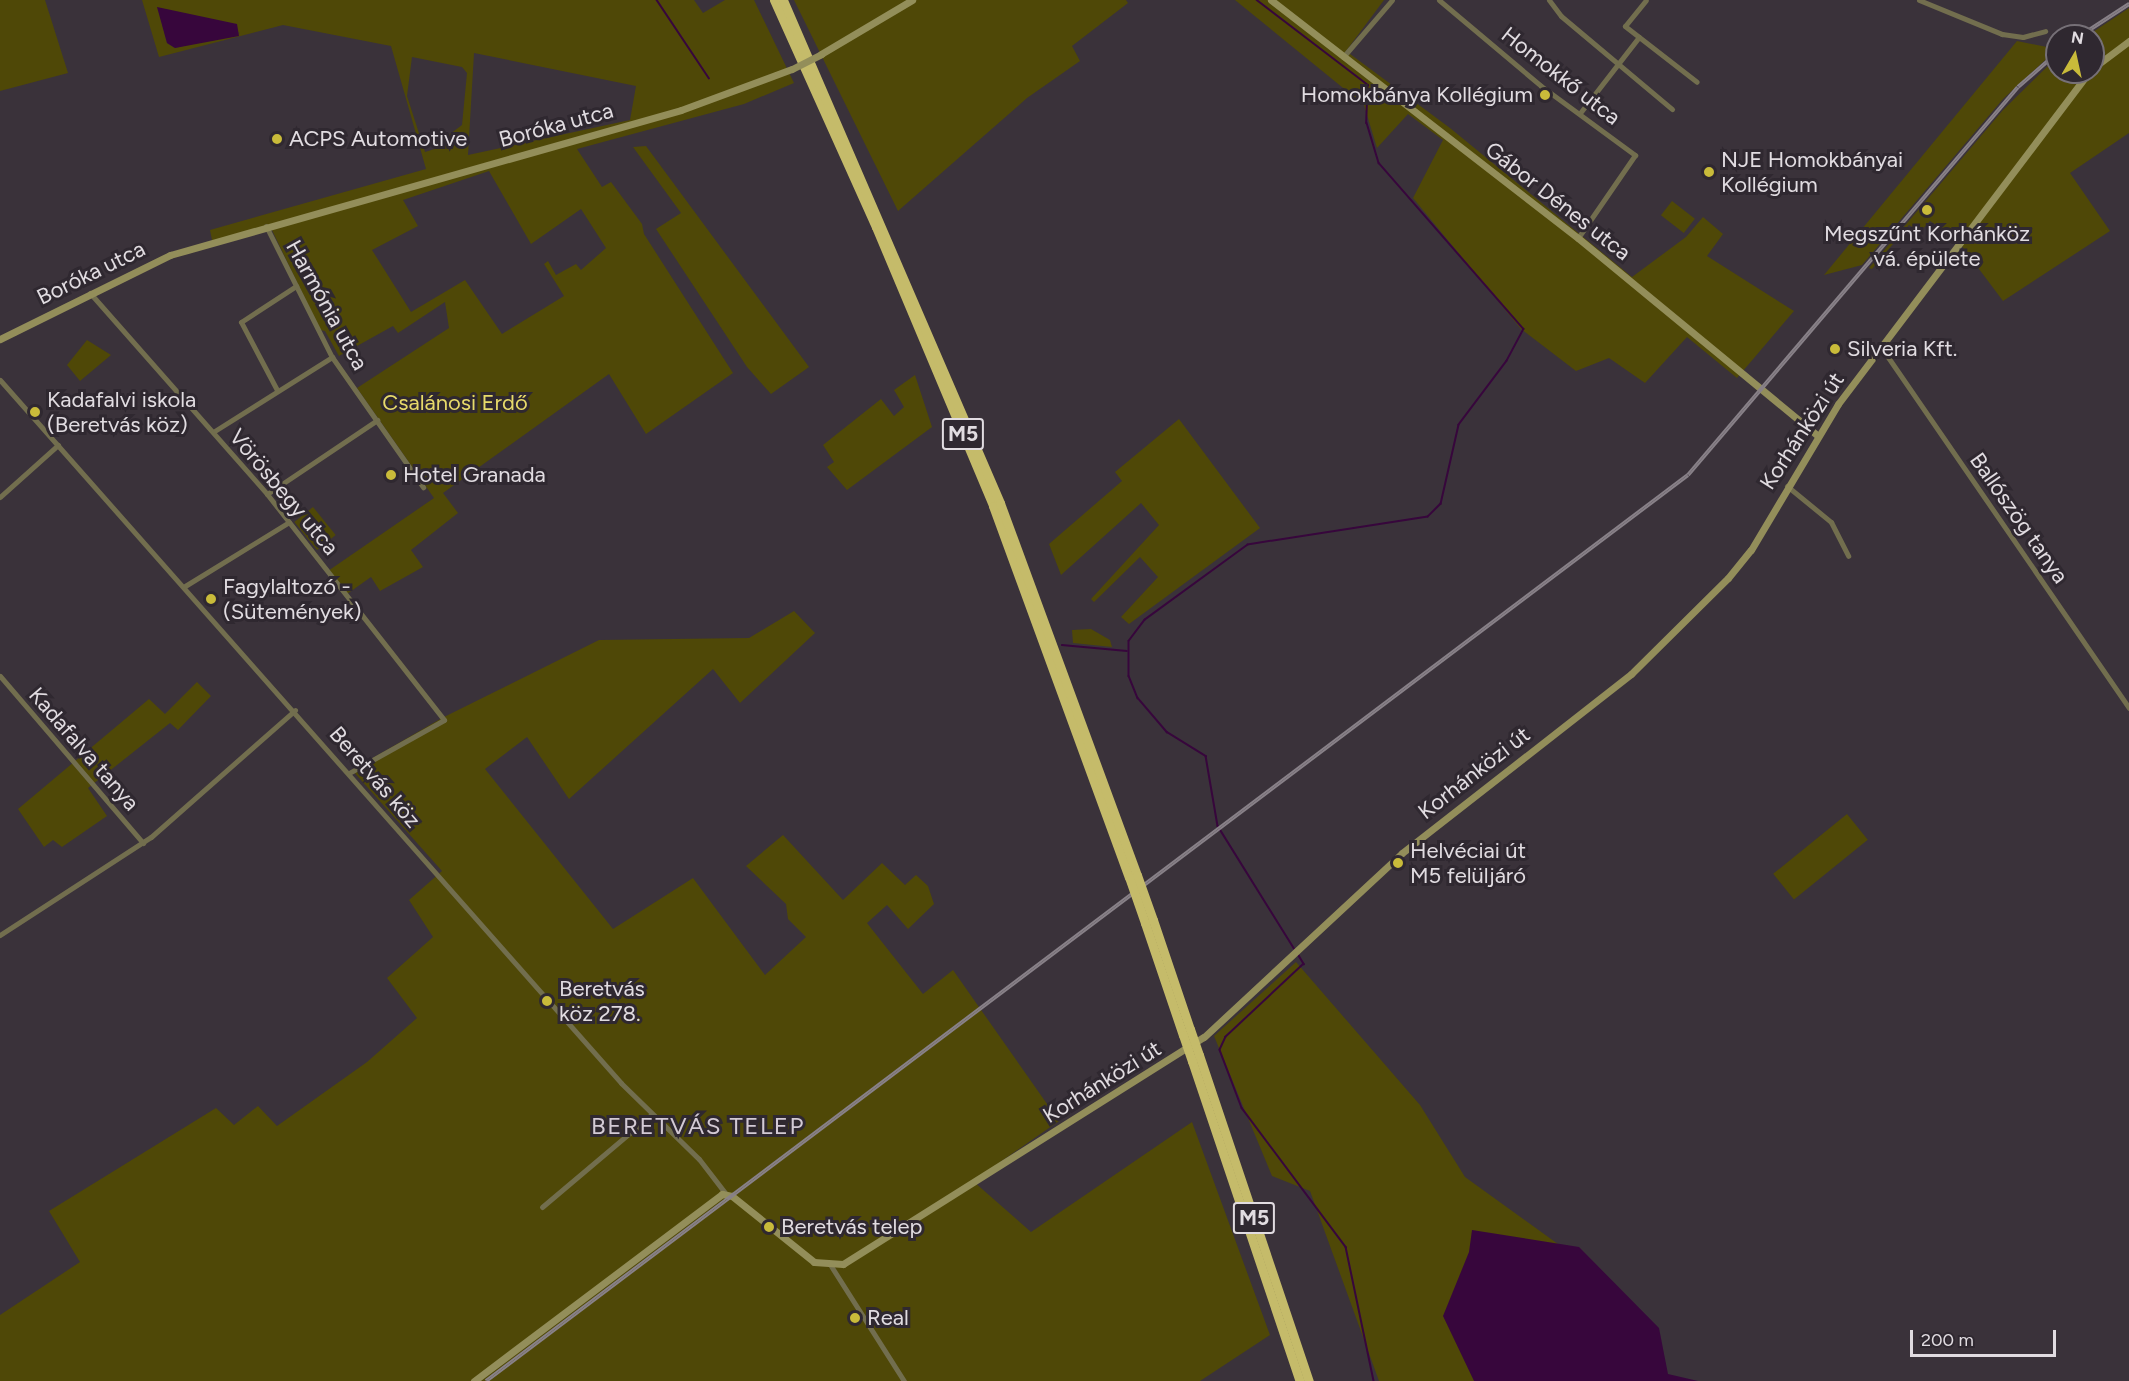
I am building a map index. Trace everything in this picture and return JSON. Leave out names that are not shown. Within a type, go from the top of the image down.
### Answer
[{"type":"highway","name":"M5","points":[[774,0],[876,227],[993,506],[1133,876]]},
{"type":"highway","name":"M5","points":[[783,0],[984,461],[1051,633],[1186,1032],[1309,1381]]},
{"type":"highway","name":"M5","points":[[1195,1058],[1300,1381]]},
{"type":"street","name":"Boróka utca","points":[[0,339],[89,292],[170,255],[681,110],[792,69],[912,0]]},
{"type":"street","name":"Gábor Dénes utca","points":[[1271,0],[1578,238],[1817,435]]},
{"type":"street","points":[[1343,57],[1392,0]]},
{"type":"street","name":"Homokkő utca","points":[[1440,0],[1541,86],[1635,155],[1578,238]]},
{"type":"street","points":[[1549,0],[1561,16],[1672,109]]},
{"type":"street","points":[[1646,0],[1625,26],[1697,82]]},
{"type":"street","points":[[1920,0],[2002,34],[2023,37],[2045,30]]},
{"type":"street","points":[[1580,113],[1639,37]]},
{"type":"street","points":[[2105,59],[2129,41]]},
{"type":"street","name":"Korhánközi út","points":[[831,1266],[856,1258],[1183,1052],[1215,1028],[1402,853],[1631,674],[1741,563],[1817,435],[2080,84]]},
{"type":"street","name":"Harmónia utca","points":[[266,226],[332,357],[423,487]]},
{"type":"street","points":[[277,390],[242,322],[296,286]]},
{"type":"street","name":"Vörösbegy utca","points":[[89,292],[267,494],[444,720],[349,773]]},
{"type":"street","name":"Ballószög tanya","points":[[1881,347],[2129,708]]},
{"type":"street","points":[[213,432],[332,357]]},
{"type":"street","name":"Beretvás köz","points":[[0,380],[652,1114],[723,1185],[726,1194]]},
{"type":"street","points":[[267,494],[377,420]]},
{"type":"street","points":[[0,497],[58,445]]},
{"type":"street","points":[[1787,486],[1831,522],[1848,556]]},
{"type":"street","points":[[185,586],[289,522]]},
{"type":"street","name":"Kadafalva tanya","points":[[0,676],[143,843]]},
{"type":"street","name":"Kadafalva tanya","points":[[0,935],[143,843],[295,710]]},
{"type":"street","points":[[542,1207],[652,1114]]},
{"type":"street","points":[[474,1381],[717,1197],[726,1194],[808,1259],[831,1266],[904,1381]]},
{"type":"green space","points":[[0,0],[45,0],[68,73],[0,91]]},
{"type":"green space","name":"Csalánosi Erdő","points":[[142,0],[694,0],[703,13],[725,0],[754,0],[794,83],[744,104],[577,149],[602,187],[611,182],[642,224],[644,234],[733,373],[646,434],[609,374],[443,493],[458,513],[411,550],[423,567],[380,591],[371,577],[347,594],[328,571],[434,498],[357,388],[449,328],[445,302],[398,333],[393,326],[339,356],[325,331],[320,330],[271,228],[213,245],[210,230],[426,169],[391,46],[283,25],[159,57]],"holes":[[[158,8],[240,33],[175,48],[167,43]],[[474,53],[636,86],[630,120],[468,155]],[[412,57],[462,67],[467,73],[462,125],[450,134],[444,146],[425,152],[407,96]],[[489,171],[531,244],[581,209],[606,248],[581,270],[576,264],[556,275],[548,261],[544,264],[564,296],[502,334],[465,280],[411,312],[372,250],[418,226],[403,200]]]},
{"type":"green space","points":[[794,0],[1126,0],[1128,3],[1072,46],[1080,61],[1027,98],[898,211]]},
{"type":"green space","points":[[1235,0],[1384,0],[1346,51],[1450,128],[1632,277],[1686,237],[1703,217],[1723,234],[1707,256],[1794,311],[1737,378],[1687,337],[1645,383],[1609,358],[1576,371],[1521,329],[1413,198],[1443,140],[1408,114],[1377,148],[1364,105]]},
{"type":"green space","points":[[2129,8],[2129,133],[2070,173],[2110,231],[2003,301],[1955,237],[1930,221],[1920,232],[1909,225],[1872,269],[1869,268],[2003,110],[2045,69],[2045,84],[2105,84],[2105,24]]},
{"type":"green space","points":[[2017,41],[2045,47],[2045,60],[2003,99],[1862,265],[1824,275]]},
{"type":"green space","points":[[646,146],[809,367],[771,394],[747,367],[656,229],[681,213],[633,147]]},
{"type":"green space","points":[[1672,201],[1695,219],[1684,233],[1661,215]]},
{"type":"green space","points":[[87,340],[111,355],[80,381],[67,365]]},
{"type":"green space","points":[[915,375],[932,427],[847,490],[827,467],[834,462],[823,445],[881,399],[894,416],[904,407],[894,390]]},
{"type":"green space","points":[[1179,419],[1260,528],[1129,624],[1121,617],[1158,577],[1140,557],[1094,602],[1091,599],[1159,525],[1141,503],[1061,575],[1049,544],[1122,481],[1115,472]]},
{"type":"green space","points":[[313,507],[336,535],[317,550],[294,522]]},
{"type":"green space","points":[[794,611],[815,633],[740,703],[713,669],[569,799],[527,737],[485,769],[613,929],[693,878],[765,975],[806,937],[788,919],[786,904],[746,866],[783,835],[843,900],[882,863],[905,885],[916,875],[928,886],[934,904],[908,929],[887,905],[867,923],[923,994],[953,970],[1059,1121],[973,1181],[1031,1232],[1192,1122],[1270,1335],[1200,1381],[0,1381],[0,1315],[80,1262],[49,1211],[216,1108],[234,1125],[258,1106],[277,1126],[367,1062],[417,1018],[387,978],[433,937],[409,900],[442,871],[352,770],[442,718],[599,640],[749,638]]},
{"type":"green space","points":[[1091,629],[1110,640],[1112,647],[1073,643],[1072,630]]},
{"type":"green space","points":[[197,682],[211,696],[178,730],[170,723],[88,788],[107,816],[62,847],[53,840],[44,847],[18,809],[149,699],[165,714]]},
{"type":"green space","points":[[1847,814],[1868,840],[1794,899],[1773,874]]},
{"type":"green space","points":[[1296,962],[1420,1105],[1465,1177],[1587,1265],[1651,1381],[1379,1381],[1310,1191],[1272,1176],[1214,1036]]},
{"type":"shaded area","points":[[157,7],[237,24],[239,36],[175,48],[167,43]]},
{"type":"shaded area","points":[[1472,1230],[1579,1247],[1659,1328],[1668,1374],[1698,1381],[1474,1381],[1443,1316],[1469,1252]]},
{"type":"waterway","points":[[657,0],[709,78]]},
{"type":"waterway","points":[[1257,0],[1368,85],[1367,123],[1379,163],[1524,329],[1507,361],[1459,425],[1441,504],[1428,517],[1248,545],[1145,620],[1129,641],[1129,676],[1138,698],[1167,732],[1206,756],[1218,826],[1294,948]]},
{"type":"waterway","points":[[1062,645],[1127,651]]},
{"type":"waterway","points":[[1298,954],[1304,964],[1226,1037],[1220,1050],[1242,1108],[1346,1247],[1374,1381]]},
{"type":"railway","points":[[2098,24],[2129,4]]},
{"type":"railway","points":[[486,1381],[1688,475],[2018,87],[2045,63]]},
{"type":"place","name":"Homokbánya Kollégium","points":[[1545,95]]},
{"type":"place","name":"ACPS Automotive","points":[[277,139]]},
{"type":"place","name":"NJE Homokbányai Kollégium","points":[[1709,172]]},
{"type":"place","name":"Megszűnt Korhánköz vá. épülete","points":[[1927,210]]},
{"type":"place","name":"Silveria Kft.","points":[[1835,349]]},
{"type":"place","name":"Kadafalvi iskola (Beretvás köz)","points":[[35,412]]},
{"type":"place","name":"Hotel Granada","points":[[391,475]]},
{"type":"place","name":"Fagylaltozó - (Sütemények)","points":[[211,599]]},
{"type":"place","name":"Helvéciai út M5 felüljáró","points":[[1398,863]]},
{"type":"place","name":"Beretvás köz 278.","points":[[547,1001]]},
{"type":"place","name":"Beretvás telep","points":[[769,1227]]},
{"type":"place","name":"Real","points":[[855,1318]]},
{"type":"district","name":"BERETVÁS TELEP","points":[[698,1126]]}]
